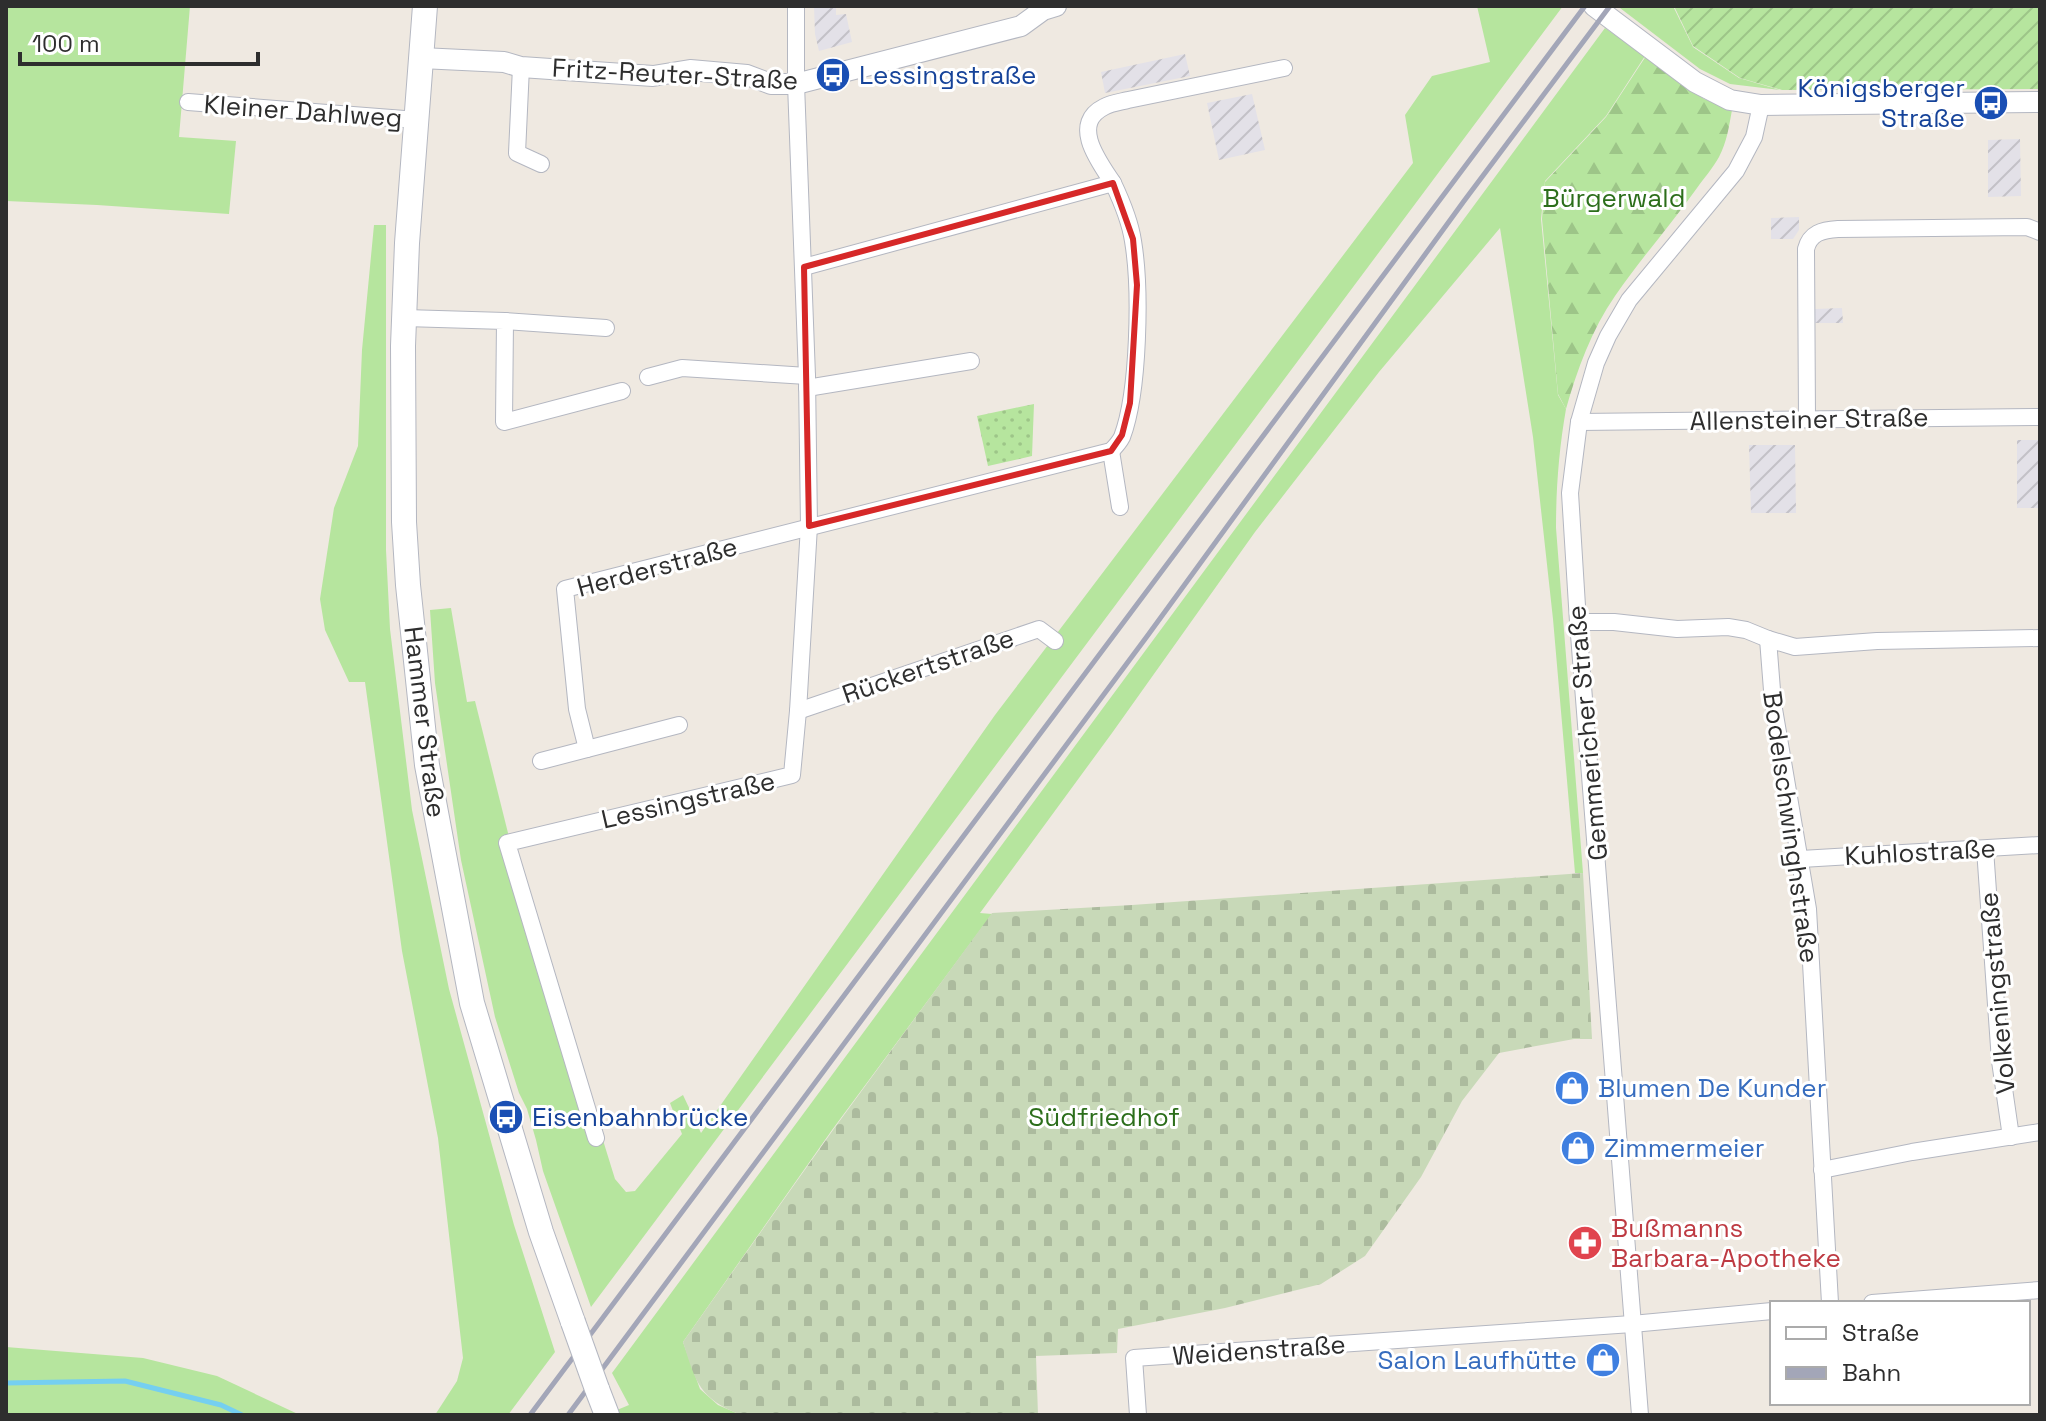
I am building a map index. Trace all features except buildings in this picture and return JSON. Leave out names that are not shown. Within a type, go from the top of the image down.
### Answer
[{"type":"main road","name":"Hammer Straße","points":[[425,6],[407,243],[404,522],[427,765],[472,1003],[541,1232],[607,1415]]},
{"type":"street","name":"Lessingstraße","points":[[596,1138],[507,843],[792,775],[809,526],[796,6]]},
{"type":"street","name":"Fritz-Reuter-Straße","points":[[421,58],[504,62],[521,67],[653,76],[690,70],[747,75],[771,84],[796,84],[1021,26],[1043,10],[1056,6]]},
{"type":"street","points":[[1594,6],[1695,82],[1730,100],[1761,105],[2040,102]]},
{"type":"street","name":"Fritz-Reuter-Straße","points":[[521,67],[517,153],[541,164]]},
{"type":"street","points":[[809,526],[1111,451],[1122,435],[1130,403],[1137,285],[1133,239],[1124,207],[1094,154],[1088,123],[1105,106],[1284,68]]},
{"type":"street","name":"Kleiner Dahlweg","points":[[188,102],[417,120]]},
{"type":"street","name":"Gemmericher Straße","points":[[1640,1415],[1570,493],[1579,422],[1596,363],[1608,336],[1629,300],[1736,171],[1754,137],[1761,105]]},
{"type":"street","points":[[804,267],[1113,183]]},
{"type":"street","points":[[1807,419],[1806,249],[1811,237],[1818,232],[1838,229],[2027,227],[2040,232]]},
{"type":"street","points":[[405,318],[606,328]]},
{"type":"street","points":[[505,321],[504,422],[622,391]]},
{"type":"street","points":[[648,377],[682,368],[807,382],[971,361]]},
{"type":"street","name":"Allensteiner Straße","points":[[1579,422],[2040,417]]},
{"type":"street","points":[[1111,451],[1120,507]]},
{"type":"street","name":"Herderstraße","points":[[587,749],[577,709],[565,589],[809,526]]},
{"type":"street","points":[[1578,622],[1614,622],[1677,629],[1728,627],[1795,647],[1877,641],[2040,638]]},
{"type":"street","name":"Rückertstraße","points":[[798,711],[1039,629],[1055,641]]},
{"type":"street","name":"Bodelschwinghstraße","points":[[1768,639],[1773,703],[1808,909],[1830,1301]]},
{"type":"street","points":[[541,761],[679,725]]},
{"type":"street","name":"Kuhlostraße","points":[[1801,859],[2040,845]]},
{"type":"street","name":"Volkeningstraße","points":[[1985,849],[2000,1061],[2011,1137]]},
{"type":"street","points":[[1822,1170],[2040,1132]]},
{"type":"street","points":[[1898,1301],[2040,1290]]},
{"type":"street","points":[[1632,1324],[1770,1311]]},
{"type":"street","name":"Weidenstraße","points":[[1138,1415],[1134,1358],[1632,1324]]},
{"type":"highlighted area","points":[[1113,183],[1133,239],[1137,285],[1130,403],[1122,435],[1111,451],[809,526],[804,267]]},
{"type":"shaded area","points":[[814,6],[836,6],[836,15],[846,14],[852,42],[819,51]]},
{"type":"shaded area","points":[[1185,54],[1190,76],[1105,93],[1101,72]]},
{"type":"shaded area","points":[[1252,94],[1265,150],[1219,160],[1207,103]]},
{"type":"shaded area","points":[[2020,139],[2021,196],[1988,197],[1988,140]]},
{"type":"shaded area","points":[[1799,217],[1799,230],[1793,239],[1771,239],[1771,218]]},
{"type":"shaded area","points":[[1842,308],[1843,323],[1815,323],[1815,309]]},
{"type":"shaded area","points":[[2017,440],[2040,440],[2040,508],[2017,508]]},
{"type":"shaded area","points":[[1749,445],[1795,445],[1796,513],[1751,513]]},
{"type":"green space","points":[[6,6],[190,6],[179,137],[236,141],[229,214],[6,201]]},
{"type":"green space","points":[[1477,6],[1563,6],[591,1307],[543,1171],[527,1109],[495,1017],[461,860],[435,683],[430,610],[451,608],[467,702],[475,701],[509,837],[615,1179],[626,1192],[635,1191],[682,1134],[670,1103],[683,1095],[701,1133],[995,715],[1413,163],[1405,115],[1432,76],[1490,62]]},
{"type":"green space","points":[[1621,6],[1673,6],[1693,47],[1739,78],[1780,90],[1730,84],[1700,69]]},
{"type":"green space","points":[[1674,6],[2040,6],[2040,89],[1782,90],[1740,78],[1693,46]]},
{"type":"green space","points":[[1605,28],[1645,56],[1606,116],[1545,181],[1541,219],[1558,395],[1566,409],[1558,468],[1556,528],[1583,873],[1575,873],[1553,619],[1533,437],[1500,228],[1379,372],[1255,532],[980,913],[992,914],[832,1130],[683,1342],[700,1389],[718,1405],[741,1415],[619,1415],[617,1410],[629,1405],[612,1373]]},
{"type":"green space","name":"Bürgerwald","points":[[1646,56],[1704,99],[1732,110],[1727,134],[1714,165],[1635,268],[1599,322],[1566,409],[1558,394],[1542,219],[1545,182],[1606,117]]},
{"type":"green space","points":[[374,225],[386,225],[386,550],[390,629],[412,810],[449,989],[514,1225],[555,1352],[508,1415],[435,1415],[457,1381],[463,1358],[438,1138],[402,951],[365,682],[349,682],[325,630],[320,599],[334,508],[358,446],[362,350]]},
{"type":"green space","points":[[1034,404],[1032,456],[988,466],[977,416]]},
{"type":"green space","name":"Südfriedhof","points":[[1583,873],[1592,1039],[1574,1039],[1499,1053],[1462,1101],[1421,1177],[1365,1256],[1321,1284],[1225,1308],[1118,1329],[1117,1353],[1036,1356],[1038,1415],[741,1415],[716,1402],[701,1388],[683,1342],[992,913]]},
{"type":"green space","points":[[6,1347],[143,1358],[217,1376],[300,1415],[6,1415]]},
{"type":"waterway","points":[[6,1383],[125,1381],[221,1405],[242,1415]]},
{"type":"railway","points":[[530,1415],[1585,6]]},
{"type":"railway","points":[[568,1415],[1148,635],[1610,6]]},
{"type":"place","name":"Lessingstraße","points":[[833,75]]},
{"type":"place","name":"Königsberger Straße","points":[[1991,103]]},
{"type":"place","name":"Blumen De Kunder","points":[[1572,1088]]},
{"type":"place","name":"Eisenbahnbrücke","points":[[506,1117]]},
{"type":"place","name":"Zimmermeier","points":[[1578,1148]]},
{"type":"place","name":"Bußmanns Barbara-Apotheke","points":[[1585,1243]]},
{"type":"place","name":"Salon Laufhütte","points":[[1603,1360]]}]
